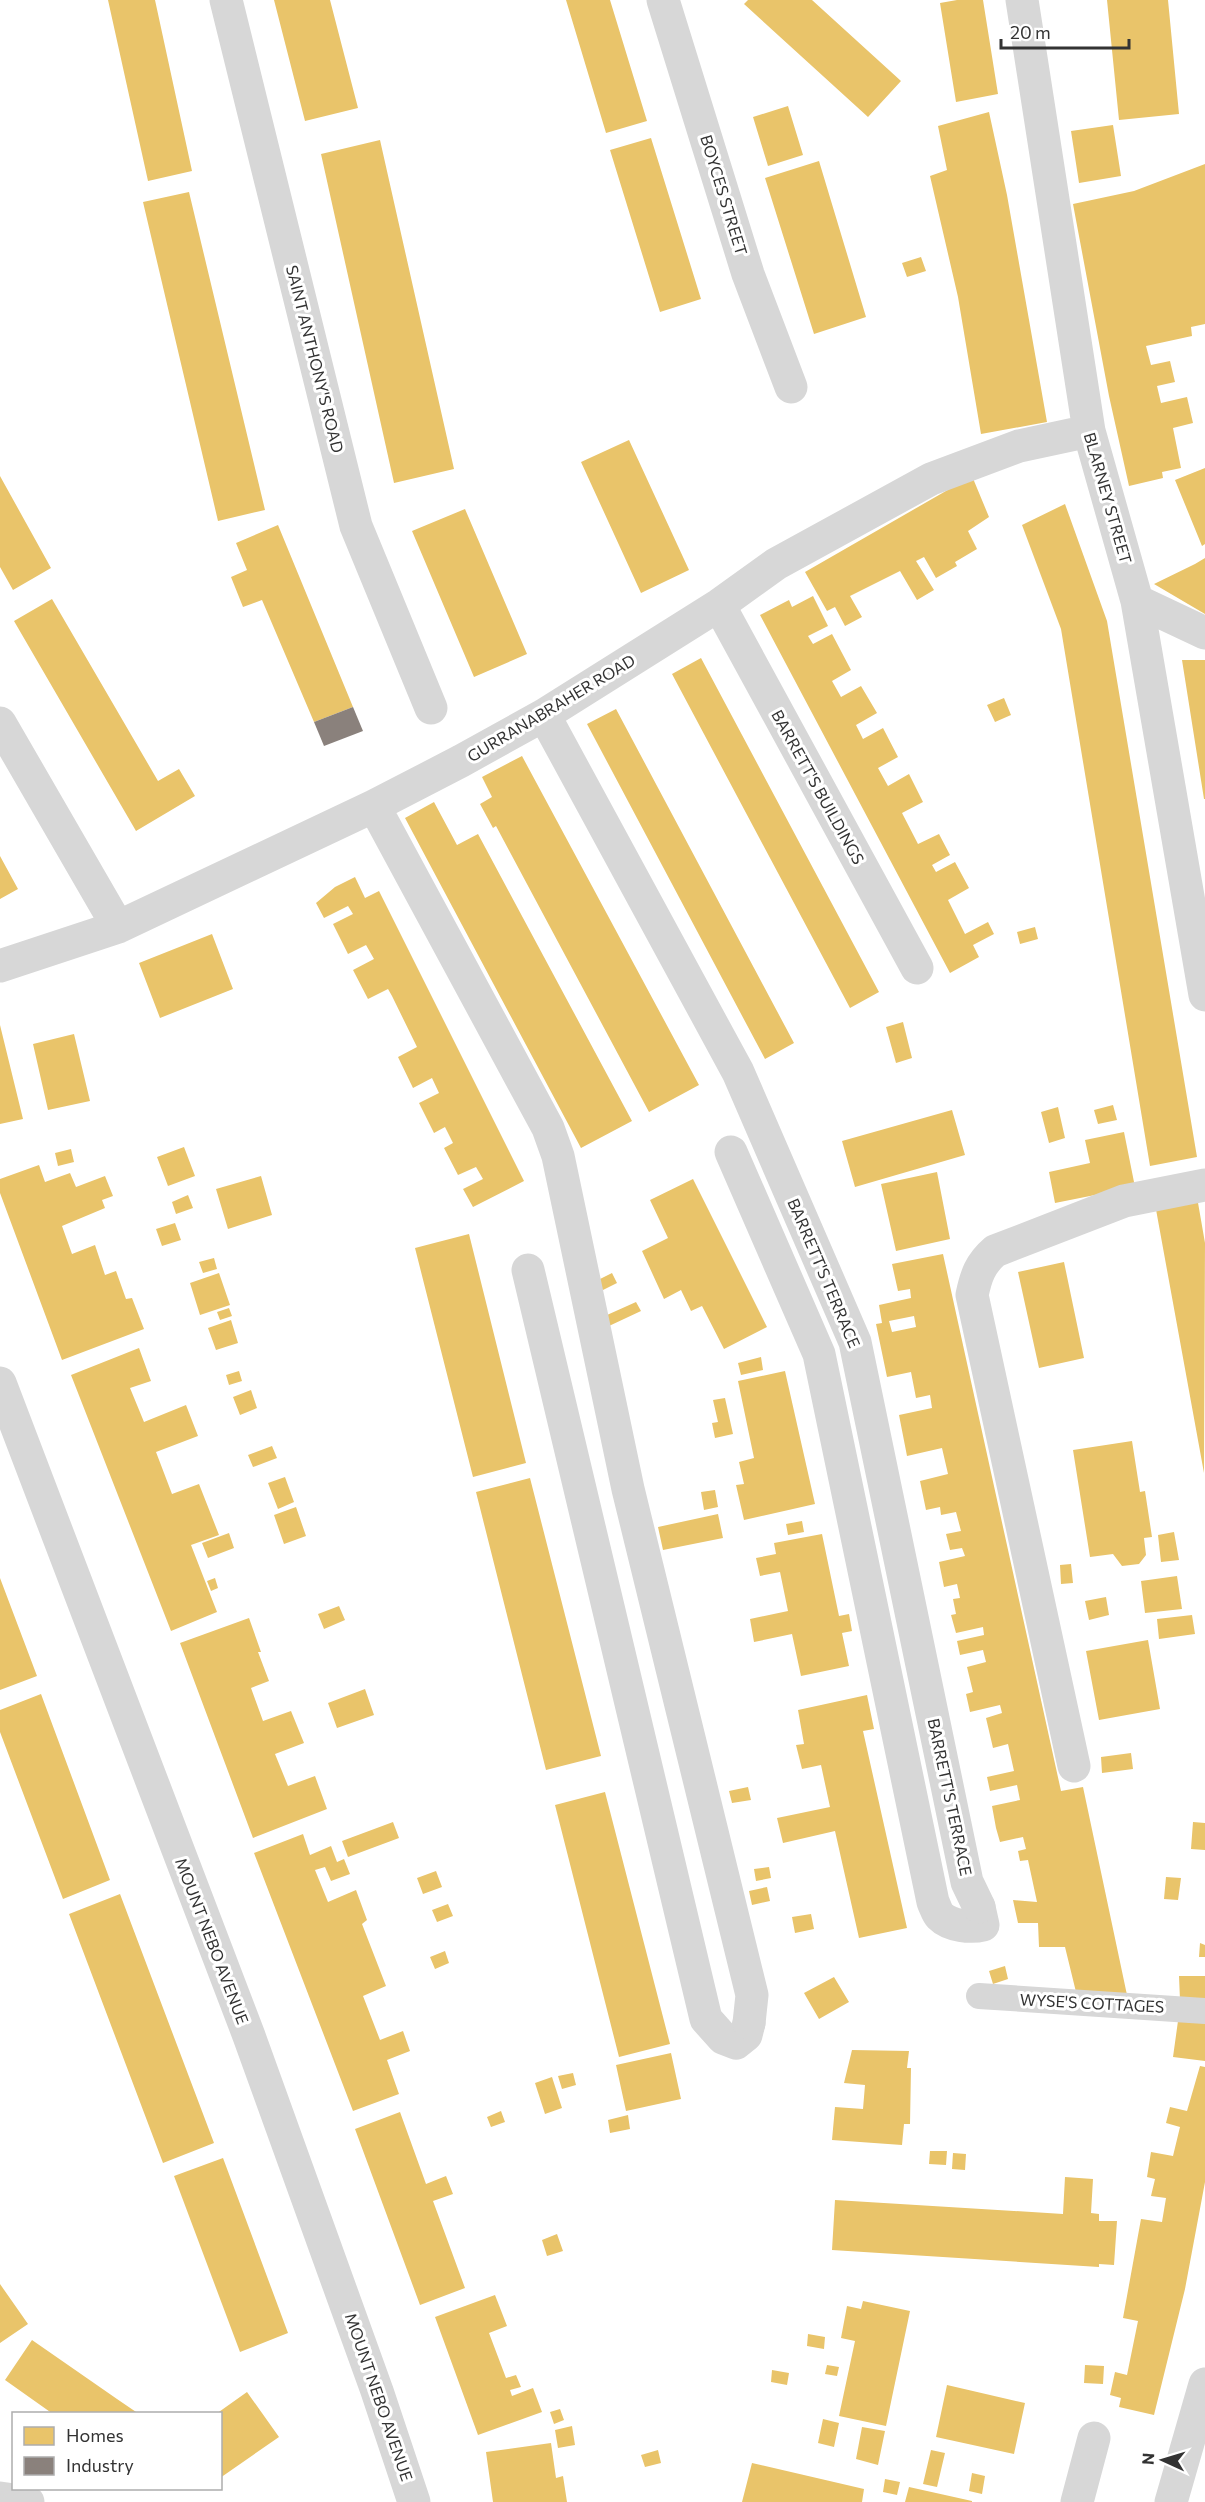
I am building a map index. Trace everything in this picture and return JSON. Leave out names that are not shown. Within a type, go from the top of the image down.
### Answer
[{"type":"street","name":"SAINT ANTHONY'S ROAD","points":[[226,0],[356,526],[431,708]]},
{"type":"street","name":"BOYCES STREET","points":[[663,0],[748,274],[791,387]]},
{"type":"street","name":"BLARNEY STREET","points":[[1022,0],[1089,431],[1137,601],[1205,995]]},
{"type":"street","name":"GURRANABRAHER ROAD","points":[[0,966],[118,927],[374,806],[461,761],[544,715],[719,605],[776,564],[932,479],[1019,446],[1089,431]]},
{"type":"street","points":[[1137,601],[1205,633]]},
{"type":"street","name":"BARRETT'S BUILDINGS","points":[[719,605],[916,968]]},
{"type":"street","name":"BARRETT'S TERRACE","points":[[544,715],[738,1072],[855,1341],[967,1881],[980,1907],[983,1926],[972,1928],[951,1922],[940,1916],[933,1902],[819,1354],[731,1152]]},
{"type":"street","points":[[0,723],[118,927]]},
{"type":"street","points":[[374,806],[548,1128],[558,1155],[628,1489],[752,1995],[746,2035],[736,2043],[723,2038],[706,2019],[528,1270]]},
{"type":"street","points":[[1074,1766],[972,1295],[976,1277],[982,1262],[995,1251],[1038,1233],[1124,1201],[1205,1185]]},
{"type":"street","name":"MOUNT NEBO AVENUE","points":[[0,1383],[252,2046],[381,2401],[414,2502]]},
{"type":"street","points":[[1171,2502],[1205,2385]]},
{"type":"street","points":[[1077,2502],[1094,2438]]},
{"type":"street","points":[[0,2498],[28,2502]]},
{"type":"lane","name":"WYSE'S COTTAGES","points":[[979,1996],[1205,2011]]},
{"type":"building: Homes","points":[[108,0],[155,0],[192,171],[148,181]]},
{"type":"building: Homes","points":[[274,0],[330,0],[358,108],[305,121]]},
{"type":"building: Homes","points":[[566,0],[610,0],[647,121],[606,133]]},
{"type":"building: Homes","points":[[748,0],[812,0],[901,81],[868,117],[744,4]]},
{"type":"building: Homes","points":[[957,0],[983,0],[998,94],[956,102],[940,3]]},
{"type":"building: Homes","points":[[1107,0],[1168,0],[1179,114],[1119,120]]},
{"type":"building: Homes","points":[[788,106],[803,155],[768,166],[753,117]]},
{"type":"building: Homes","points":[[989,112],[1007,195],[1047,422],[981,434],[958,297],[930,176],[947,170],[938,126]]},
{"type":"building: Homes","points":[[1113,125],[1121,176],[1079,183],[1071,131]]},
{"type":"building: Homes","points":[[651,138],[701,299],[660,312],[610,150]]},
{"type":"building: Homes","points":[[380,140],[454,469],[394,483],[321,154]]},
{"type":"building: Homes","points":[[819,161],[866,317],[814,334],[765,178]]},
{"type":"building: Homes","points":[[1205,164],[1205,324],[1191,327],[1192,336],[1146,346],[1151,365],[1170,361],[1175,382],[1157,386],[1161,403],[1187,397],[1193,423],[1173,428],[1181,468],[1162,472],[1163,478],[1129,486],[1109,396],[1073,204],[1134,191]]},
{"type":"building: Homes","points":[[189,192],[265,510],[218,521],[143,202]]},
{"type":"building: Homes","points":[[921,257],[926,271],[907,277],[902,263]]},
{"type":"building: Homes","points":[[629,440],[689,570],[641,593],[581,462]]},
{"type":"building: Homes","points":[[1205,468],[1205,544],[1202,546],[1175,480]]},
{"type":"building: Homes","points":[[0,476],[51,568],[13,590],[0,567]]},
{"type":"building: Homes","points":[[972,476],[989,517],[968,531],[977,549],[955,562],[957,566],[936,578],[924,557],[916,561],[934,590],[917,600],[900,571],[850,596],[862,617],[845,626],[835,607],[827,611],[805,572]]},
{"type":"building: Homes","points":[[1065,504],[1107,621],[1197,1157],[1150,1166],[1061,629],[1022,525]]},
{"type":"building: Homes","points":[[465,509],[527,654],[474,677],[412,531]]},
{"type":"building: Homes","points":[[278,525],[353,707],[314,722],[262,600],[243,607],[231,577],[247,570],[236,543]]},
{"type":"building: Homes","points":[[1205,558],[1205,614],[1154,584],[1195,564]]},
{"type":"building: Homes","points":[[813,596],[828,626],[808,636],[813,644],[832,634],[851,670],[832,681],[841,697],[861,686],[877,713],[856,725],[863,739],[883,728],[898,757],[878,768],[888,786],[909,774],[923,802],[902,813],[918,844],[939,834],[950,855],[932,865],[936,872],[955,862],[969,888],[948,900],[965,934],[988,922],[994,934],[973,945],[979,957],[950,973],[760,615],[789,600],[792,607]]},
{"type":"building: Homes","points":[[52,599],[158,781],[179,769],[195,796],[136,831],[14,621]]},
{"type":"building: Homes","points":[[701,658],[879,992],[850,1008],[672,674]]},
{"type":"building: Homes","points":[[1182,660],[1205,660],[1205,799],[1204,799]]},
{"type":"building: Homes","points":[[1004,698],[1011,715],[995,722],[987,705]]},
{"type":"building: Homes","points":[[616,709],[794,1043],[765,1059],[587,724]]},
{"type":"building: Homes","points":[[522,756],[699,1085],[649,1112],[496,826],[493,828],[480,804],[492,797],[482,777]]},
{"type":"building: Homes","points":[[434,802],[457,845],[478,834],[632,1121],[581,1148],[405,818]]},
{"type":"building: Homes","points":[[0,856],[18,889],[0,899]]},
{"type":"building: Homes","points":[[355,877],[365,898],[379,891],[524,1181],[473,1207],[463,1189],[483,1179],[476,1167],[458,1175],[444,1148],[453,1143],[445,1127],[434,1133],[419,1103],[439,1093],[432,1078],[413,1088],[398,1057],[417,1047],[392,996],[388,989],[368,999],[353,970],[374,959],[366,945],[348,954],[333,924],[353,914],[348,906],[324,918],[316,903],[335,887]]},
{"type":"building: Homes","points":[[1035,927],[1038,939],[1020,944],[1017,932]]},
{"type":"building: Homes","points":[[212,934],[233,989],[160,1018],[139,963]]},
{"type":"building: Homes","points":[[903,1022],[912,1058],[896,1063],[886,1027]]},
{"type":"building: Homes","points":[[0,1025],[23,1119],[0,1124]]},
{"type":"building: Homes","points":[[74,1034],[90,1101],[48,1110],[33,1044]]},
{"type":"building: Homes","points":[[1113,1105],[1117,1120],[1098,1124],[1094,1110]]},
{"type":"building: Homes","points":[[1058,1107],[1065,1138],[1049,1143],[1041,1112]]},
{"type":"building: Homes","points":[[952,1110],[965,1155],[855,1187],[842,1141]]},
{"type":"building: Homes","points":[[1124,1132],[1135,1187],[1055,1203],[1049,1172],[1090,1163],[1085,1140]]},
{"type":"building: Homes","points":[[184,1147],[195,1176],[168,1186],[157,1157]]},
{"type":"building: Homes","points":[[71,1149],[74,1162],[58,1166],[55,1153]]},
{"type":"building: Homes","points":[[39,1165],[45,1182],[70,1173],[76,1187],[105,1176],[113,1196],[102,1200],[105,1208],[62,1226],[72,1254],[95,1245],[105,1275],[116,1271],[126,1299],[132,1298],[144,1329],[62,1360],[0,1193],[0,1179]]},
{"type":"building: Homes","points":[[937,1172],[950,1239],[896,1251],[881,1184]]},
{"type":"building: Homes","points":[[261,1176],[272,1215],[228,1229],[216,1189]]},
{"type":"building: Homes","points":[[693,1179],[767,1327],[724,1349],[702,1306],[691,1311],[681,1290],[664,1299],[642,1251],[668,1238],[650,1200]]},
{"type":"building: Homes","points":[[188,1195],[193,1208],[176,1214],[172,1202]]},
{"type":"building: Homes","points":[[1197,1197],[1205,1243],[1204,1473],[1155,1204]]},
{"type":"building: Homes","points":[[175,1223],[181,1240],[162,1246],[156,1229]]},
{"type":"building: Homes","points":[[469,1234],[526,1463],[473,1477],[415,1248]]},
{"type":"building: Homes","points":[[943,1254],[1061,1791],[1083,1787],[1127,1995],[1076,1992],[1065,1947],[1039,1947],[1038,1923],[1018,1923],[1013,1900],[1037,1902],[1028,1860],[1020,1861],[1018,1851],[1026,1849],[1023,1837],[1000,1842],[996,1828],[992,1806],[1020,1800],[1017,1785],[990,1791],[987,1777],[1014,1771],[1008,1744],[993,1748],[986,1718],[1002,1713],[1000,1705],[970,1712],[966,1694],[973,1692],[967,1667],[986,1662],[983,1650],[960,1655],[957,1641],[984,1635],[983,1627],[956,1633],[951,1615],[956,1614],[953,1599],[960,1598],[957,1584],[944,1587],[939,1562],[965,1556],[962,1548],[950,1550],[946,1534],[961,1531],[956,1512],[941,1515],[940,1507],[926,1510],[920,1481],[948,1474],[942,1448],[907,1456],[899,1415],[932,1408],[930,1395],[916,1398],[911,1372],[887,1377],[876,1324],[882,1323],[879,1305],[911,1298],[910,1289],[898,1291],[892,1264]],"holes":[[[914,1316],[916,1327],[892,1332],[889,1321]]]},
{"type":"building: Homes","points":[[214,1258],[217,1269],[203,1273],[199,1262]]},
{"type":"building: Homes","points":[[1064,1262],[1084,1358],[1039,1368],[1018,1272]]},
{"type":"building: Homes","points":[[219,1273],[230,1305],[200,1315],[190,1283]]},
{"type":"building: Homes","points":[[612,1273],[617,1283],[601,1291],[598,1280]]},
{"type":"building: Homes","points":[[636,1302],[641,1311],[609,1326],[607,1315]]},
{"type":"building: Homes","points":[[229,1308],[232,1316],[220,1320],[217,1312]]},
{"type":"building: Homes","points":[[231,1320],[238,1343],[216,1350],[208,1328]]},
{"type":"building: Homes","points":[[139,1348],[151,1381],[130,1388],[144,1422],[186,1405],[198,1436],[156,1452],[172,1494],[199,1484],[219,1535],[191,1545],[217,1612],[171,1631],[71,1375]]},
{"type":"building: Homes","points":[[761,1357],[763,1370],[741,1375],[738,1363]]},
{"type":"building: Homes","points":[[239,1371],[242,1381],[229,1385],[226,1375]]},
{"type":"building: Homes","points":[[785,1371],[815,1504],[744,1520],[736,1485],[744,1484],[739,1462],[754,1458],[738,1381]]},
{"type":"building: Homes","points":[[251,1390],[257,1408],[240,1415],[233,1397]]},
{"type":"building: Homes","points":[[725,1398],[733,1434],[715,1438],[712,1423],[718,1422],[713,1400]]},
{"type":"building: Homes","points":[[1132,1441],[1140,1492],[1145,1491],[1152,1537],[1144,1538],[1146,1555],[1139,1564],[1122,1566],[1113,1554],[1090,1557],[1073,1450]]},
{"type":"building: Homes","points":[[272,1446],[277,1458],[253,1467],[248,1455]]},
{"type":"building: Homes","points":[[285,1477],[294,1502],[278,1509],[268,1483]]},
{"type":"building: Homes","points":[[530,1478],[601,1756],[546,1770],[476,1492]]},
{"type":"building: Homes","points":[[715,1490],[718,1507],[704,1510],[701,1492]]},
{"type":"building: Homes","points":[[296,1507],[306,1536],[284,1544],[274,1515]]},
{"type":"building: Homes","points":[[718,1514],[723,1538],[663,1550],[658,1527]]},
{"type":"building: Homes","points":[[802,1521],[804,1532],[788,1535],[786,1524]]},
{"type":"building: Homes","points":[[1174,1532],[1179,1560],[1161,1562],[1158,1535]]},
{"type":"building: Homes","points":[[229,1533],[234,1548],[208,1558],[202,1543]]},
{"type":"building: Homes","points":[[822,1534],[839,1616],[849,1614],[852,1631],[842,1633],[849,1666],[801,1676],[792,1634],[754,1642],[750,1619],[788,1611],[780,1572],[760,1576],[756,1558],[776,1554],[774,1543]]},
{"type":"building: Homes","points":[[1071,1564],[1073,1583],[1061,1584],[1060,1565]]},
{"type":"building: Homes","points":[[1177,1576],[1182,1609],[1145,1613],[1141,1581]]},
{"type":"building: Homes","points":[[0,1578],[37,1676],[0,1690]]},
{"type":"building: Homes","points":[[215,1578],[218,1588],[211,1591],[207,1581]]},
{"type":"building: Homes","points":[[1106,1597],[1109,1615],[1089,1620],[1085,1601]]},
{"type":"building: Homes","points":[[339,1606],[345,1620],[324,1629],[318,1614]]},
{"type":"building: Homes","points":[[1192,1615],[1195,1634],[1159,1639],[1157,1619]]},
{"type":"building: Homes","points":[[249,1618],[269,1681],[251,1688],[263,1721],[291,1711],[304,1743],[275,1754],[288,1786],[315,1776],[327,1809],[253,1838],[180,1643]]},
{"type":"building: Homes","points":[[1148,1640],[1160,1709],[1099,1720],[1086,1651]]},
{"type":"building: Homes","points":[[365,1689],[374,1715],[337,1728],[328,1703]]},
{"type":"building: Homes","points":[[41,1694],[110,1880],[63,1899],[0,1732],[0,1710]]},
{"type":"building: Homes","points":[[867,1695],[874,1729],[863,1731],[907,1928],[859,1938],[835,1831],[783,1843],[777,1818],[830,1807],[821,1765],[802,1769],[796,1745],[804,1744],[798,1710]]},
{"type":"building: Homes","points":[[1131,1753],[1133,1769],[1102,1773],[1101,1757]]},
{"type":"building: Homes","points":[[748,1787],[751,1800],[732,1803],[729,1791]]},
{"type":"building: Homes","points":[[605,1792],[670,2044],[619,2057],[555,1805]]},
{"type":"building: Homes","points":[[393,1822],[399,1838],[348,1857],[342,1841]]},
{"type":"building: Homes","points":[[1193,1822],[1205,1823],[1205,1850],[1191,1849]]},
{"type":"building: Homes","points":[[303,1834],[310,1855],[331,1846],[337,1862],[344,1859],[350,1874],[331,1881],[325,1867],[315,1870],[328,1902],[356,1890],[367,1920],[362,1924],[386,1986],[363,1996],[380,2040],[403,2031],[410,2051],[387,2060],[399,2094],[353,2111],[254,1853]]},
{"type":"building: Homes","points":[[769,1867],[771,1878],[756,1881],[754,1869]]},
{"type":"building: Homes","points":[[436,1871],[442,1887],[423,1894],[417,1878]]},
{"type":"building: Homes","points":[[1166,1877],[1181,1878],[1178,1900],[1164,1899]]},
{"type":"building: Homes","points":[[767,1887],[770,1901],[752,1905],[749,1891]]},
{"type":"building: Homes","points":[[120,1894],[214,2143],[163,2163],[69,1914]]},
{"type":"building: Homes","points":[[448,1904],[453,1916],[437,1922],[432,1910]]},
{"type":"building: Homes","points":[[811,1914],[814,1929],[795,1933],[792,1917]]},
{"type":"building: Homes","points":[[1200,1943],[1205,1945],[1205,1957],[1199,1957]]},
{"type":"building: Homes","points":[[445,1951],[449,1963],[435,1969],[430,1957]]},
{"type":"building: Homes","points":[[1005,1966],[1008,1979],[993,1984],[989,1971]]},
{"type":"building: Homes","points":[[1179,1976],[1205,1976],[1205,1999],[1180,2000]]},
{"type":"building: Homes","points":[[834,1977],[849,2002],[819,2019],[804,1993]]},
{"type":"building: Homes","points":[[1195,2018],[1205,2020],[1205,2061],[1173,2057],[1178,2021],[1195,2023]]},
{"type":"building: Homes","points":[[852,2050],[909,2051],[907,2068],[911,2068],[910,2124],[904,2124],[902,2145],[832,2140],[835,2107],[863,2109],[865,2085],[844,2083]]},
{"type":"building: Homes","points":[[671,2053],[681,2099],[626,2111],[616,2065]]},
{"type":"building: Homes","points":[[1200,2066],[1205,2067],[1205,2182],[1185,2289],[1154,2415],[1119,2407],[1121,2398],[1110,2395],[1115,2372],[1127,2375],[1138,2321],[1123,2318],[1141,2219],[1162,2222],[1166,2198],[1151,2196],[1155,2179],[1147,2177],[1151,2152],[1173,2156],[1180,2127],[1166,2123],[1170,2107],[1187,2111]]},
{"type":"building: Homes","points":[[573,2073],[576,2085],[562,2089],[558,2076]]},
{"type":"building: Homes","points":[[552,2077],[562,2108],[545,2114],[535,2083]]},
{"type":"building: Homes","points":[[501,2111],[505,2122],[491,2127],[487,2117]]},
{"type":"building: Homes","points":[[400,2112],[426,2184],[446,2176],[453,2194],[433,2201],[465,2288],[420,2305],[355,2129]]},
{"type":"building: Homes","points":[[628,2115],[630,2129],[610,2133],[608,2120]]},
{"type":"building: Homes","points":[[930,2151],[947,2151],[946,2165],[929,2164]]},
{"type":"building: Homes","points":[[953,2153],[966,2154],[965,2170],[952,2169]]},
{"type":"building: Homes","points":[[223,2158],[288,2333],[240,2352],[174,2176]]},
{"type":"building: Homes","points":[[1065,2177],[1093,2179],[1091,2213],[1099,2214],[1099,2221],[1117,2221],[1114,2265],[1099,2264],[1099,2267],[832,2250],[835,2200],[1063,2214]]},
{"type":"building: Homes","points":[[557,2234],[563,2251],[547,2256],[542,2240]]},
{"type":"building: Homes","points":[[0,2284],[28,2324],[0,2343]]},
{"type":"building: Homes","points":[[495,2295],[507,2326],[489,2333],[506,2378],[516,2375],[521,2387],[510,2390],[512,2396],[533,2388],[542,2412],[478,2435],[435,2317]]},
{"type":"building: Homes","points":[[863,2301],[910,2311],[886,2426],[839,2416],[855,2341],[841,2338],[847,2306],[861,2309]]},
{"type":"building: Homes","points":[[808,2334],[825,2337],[824,2349],[807,2346]]},
{"type":"building: Homes","points":[[32,2340],[136,2412],[50,2412],[5,2380]]},
{"type":"building: Homes","points":[[827,2365],[839,2367],[837,2376],[825,2374]]},
{"type":"building: Homes","points":[[1085,2365],[1104,2366],[1103,2384],[1084,2383]]},
{"type":"building: Homes","points":[[772,2370],[789,2373],[787,2385],[771,2382]]},
{"type":"building: Homes","points":[[947,2385],[1025,2403],[1014,2454],[936,2437]]},
{"type":"building: Homes","points":[[247,2392],[279,2437],[222,2477],[222,2412],[219,2412]]},
{"type":"building: Homes","points":[[560,2409],[564,2420],[554,2424],[550,2412]]},
{"type":"building: Homes","points":[[823,2419],[839,2423],[834,2447],[818,2443]]},
{"type":"building: Homes","points":[[572,2426],[575,2445],[558,2448],[555,2430]]},
{"type":"building: Homes","points":[[862,2427],[885,2431],[878,2465],[856,2459]]},
{"type":"building: Homes","points":[[551,2443],[556,2478],[563,2476],[567,2502],[493,2502],[486,2452]]},
{"type":"building: Homes","points":[[658,2450],[661,2463],[645,2467],[641,2455]]},
{"type":"building: Homes","points":[[931,2450],[945,2453],[937,2487],[923,2484]]},
{"type":"building: Homes","points":[[752,2463],[864,2489],[862,2502],[742,2502]]},
{"type":"building: Homes","points":[[972,2473],[985,2476],[982,2494],[969,2491]]},
{"type":"building: Homes","points":[[885,2479],[900,2482],[897,2495],[883,2492]]},
{"type":"building: Homes","points":[[909,2487],[972,2501],[972,2502],[905,2502]]},
{"type":"building: Industry","points":[[353,707],[363,731],[324,746],[314,722]]}]
